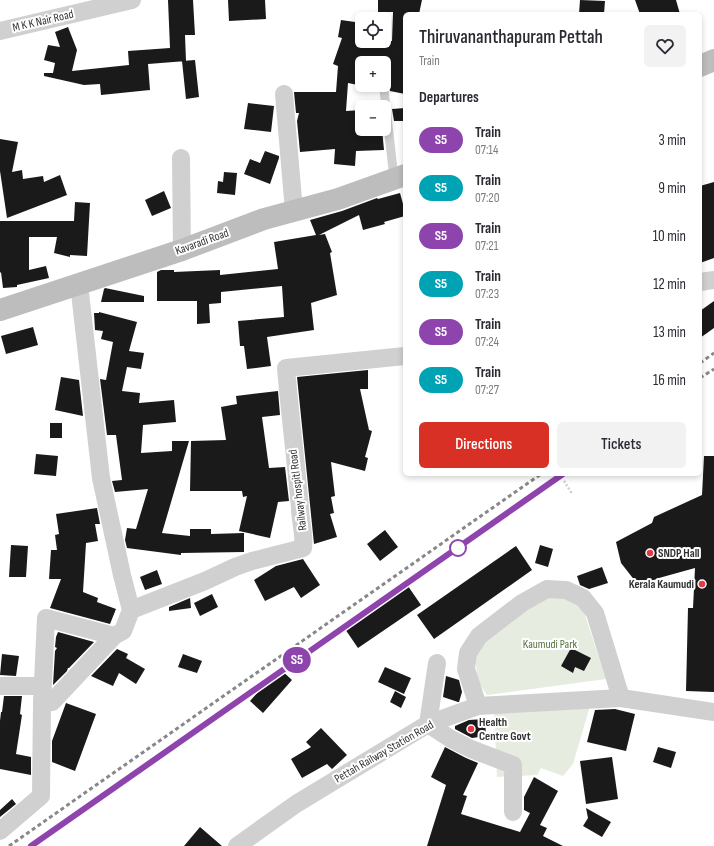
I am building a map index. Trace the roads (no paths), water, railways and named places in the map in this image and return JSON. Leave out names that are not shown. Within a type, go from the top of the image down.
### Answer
[{"type":"main road","points":[[702,65],[714,60]]},
{"type":"main road","name":"Kavaradi Road","points":[[0,310],[182,250],[264,219],[338,198],[400,176]]},
{"type":"street","name":"M K K Nair Road","points":[[0,31],[132,0]]},
{"type":"street","points":[[284,94],[294,211]]},
{"type":"street","points":[[181,158],[182,250]]},
{"type":"street","points":[[702,282],[714,280]]},
{"type":"street","points":[[42,704],[52,702],[114,636],[123,631],[131,610],[101,478],[79,284]]},
{"type":"street","name":"Railway hospitl Road","points":[[131,610],[205,581],[235,567],[252,561],[303,548],[304,540],[291,431],[286,368],[403,356]]},
{"type":"street","points":[[478,706],[466,669],[468,654],[479,636],[522,603],[547,589],[566,590],[583,598],[595,614],[621,698]]},
{"type":"street","points":[[0,831],[41,796],[42,686],[46,618],[114,636]]},
{"type":"street","points":[[437,663],[428,724],[451,739],[471,749],[512,765],[513,812]]},
{"type":"street","points":[[0,686],[42,686]]},
{"type":"street","name":"Pettah Railway Station Road","points":[[237,846],[296,804],[428,724],[478,706],[621,698],[714,712]]},
{"type":"lane","points":[[384,92],[400,176]]},
{"type":"railway","points":[[702,362],[714,353]]},
{"type":"railway","points":[[702,377],[714,369]]},
{"type":"railway","points":[[9,846],[538,476]]},
{"type":"railway","points":[[31,846],[560,476]]},
{"type":"train","name":"S5","points":[[31,846],[560,476]]},
{"type":"place","name":"SNDP Hall","points":[[650,553]]},
{"type":"place","name":"Kerala Kaumudi","points":[[702,584]]},
{"type":"place","name":"Health Centre Govt","points":[[471,729]]},
{"type":"park label","name":"Kaumudi Park","points":[[550,644]]}]
